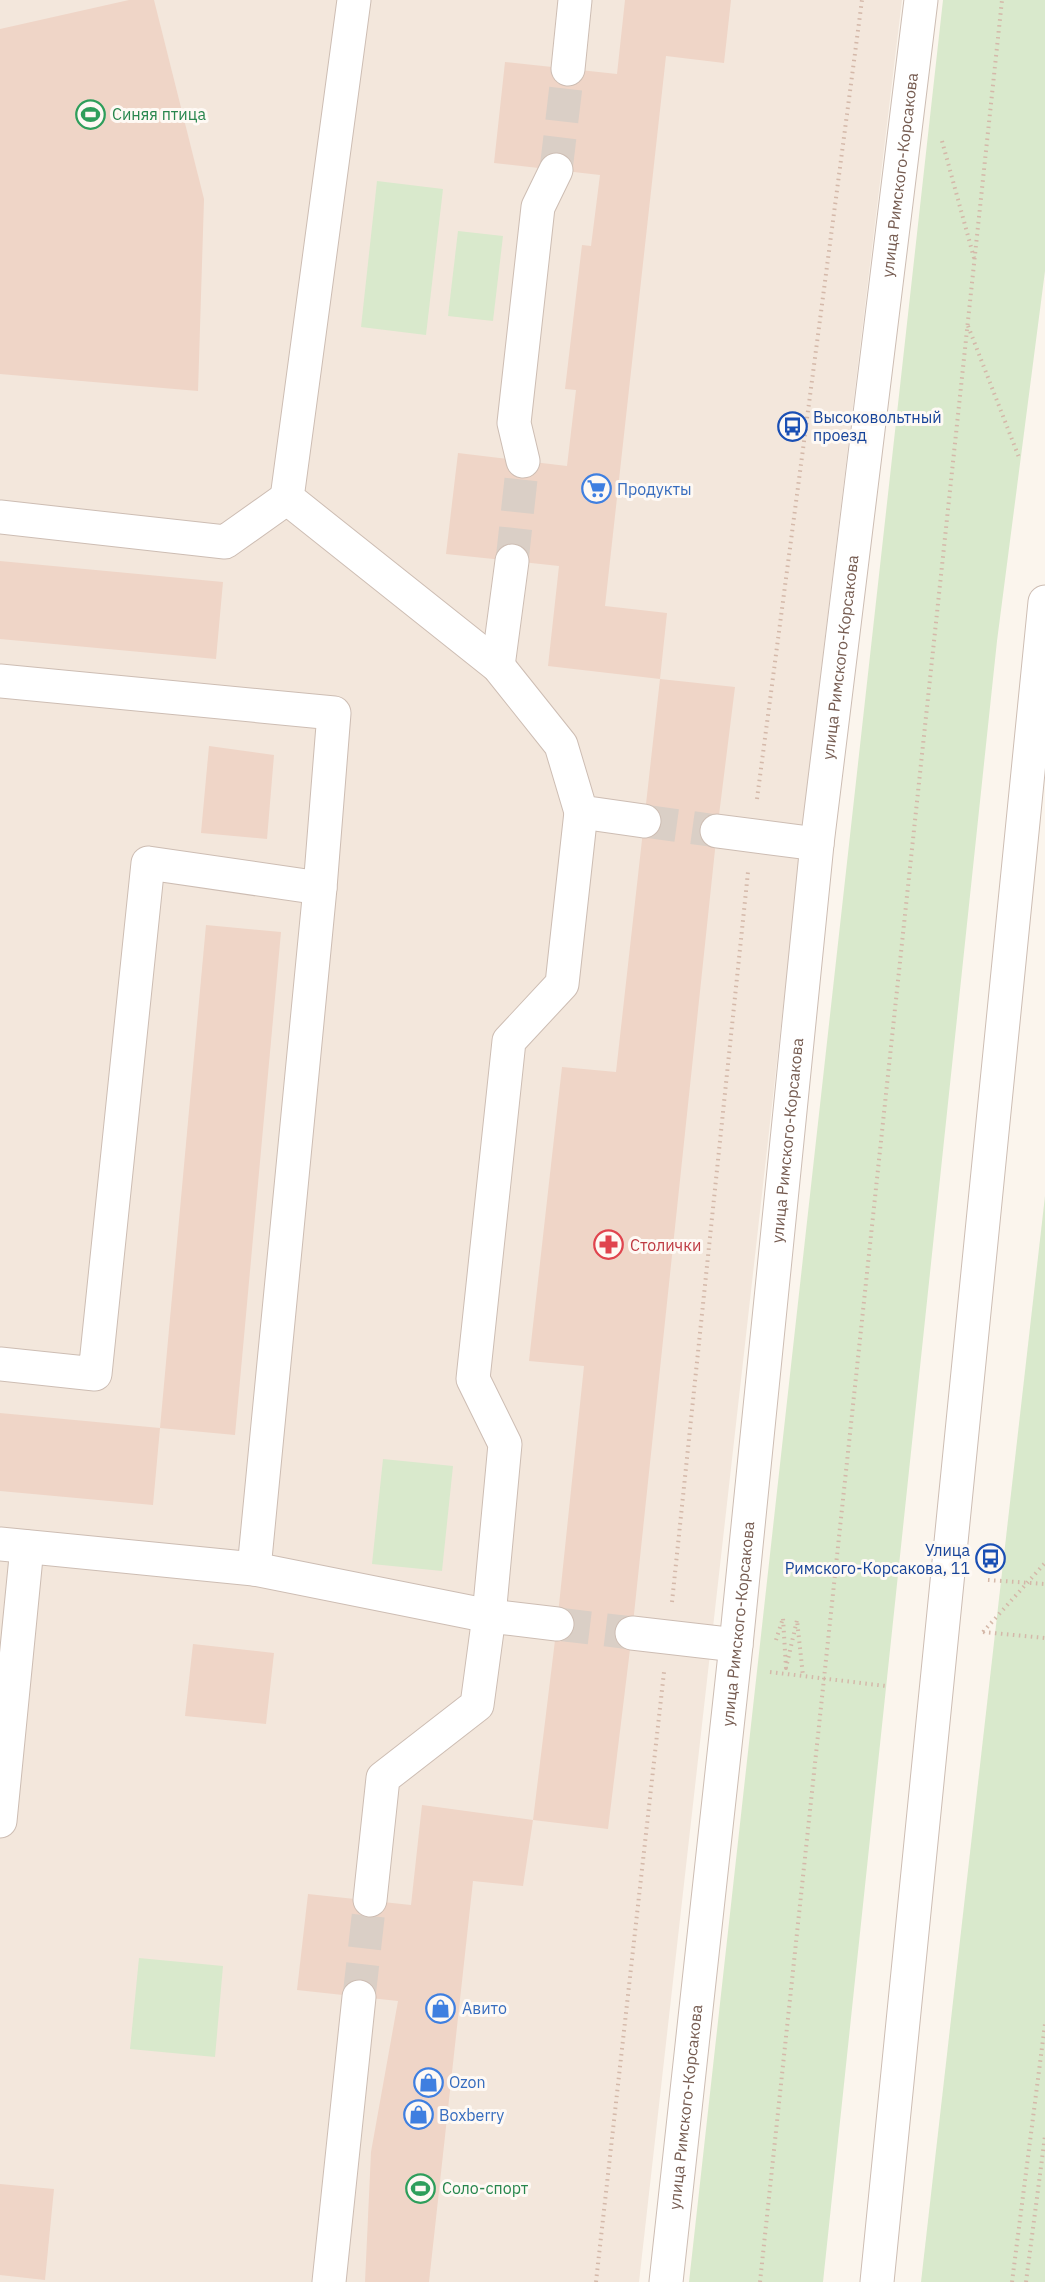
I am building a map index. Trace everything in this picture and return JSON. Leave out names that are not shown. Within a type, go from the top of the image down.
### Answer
[{"type":"street","points":[[0,517],[225,542],[287,498],[354,0]]},
{"type":"street","points":[[568,69],[575,0]]},
{"type":"street","name":"улица Римского-Корсакова","points":[[666,2282],[736,1645],[817,844],[921,0]]},
{"type":"street","points":[[524,460],[514,423],[538,207],[556,170]]},
{"type":"street","points":[[287,498],[498,666],[561,745],[581,812],[562,984],[509,1041],[473,1379],[505,1444],[489,1616],[477,1705],[383,1778],[370,1900]]},
{"type":"street","points":[[498,666],[512,561]]},
{"type":"street","points":[[877,2282],[933,1716],[953,1543],[1045,602]]},
{"type":"street","points":[[0,681],[334,713],[320,888],[254,1569]]},
{"type":"street","points":[[581,812],[644,821]]},
{"type":"street","points":[[717,831],[817,844]]},
{"type":"street","points":[[0,1364],[95,1374],[148,863],[320,888]]},
{"type":"street","points":[[0,1821],[14,1546],[254,1569],[489,1616],[557,1624]]},
{"type":"street","points":[[632,1633],[736,1645]]},
{"type":"street","points":[[329,2282],[359,1997]]},
{"type":"path","points":[[596,2282],[668,1637],[752,835],[862,0]]},
{"type":"path","points":[[760,2282],[1002,0]]},
{"type":"path","points":[[941,137],[975,260]]},
{"type":"path","points":[[968,325],[1020,460]]},
{"type":"path","points":[[1045,1563],[983,1632],[1045,1638]]},
{"type":"path","points":[[988,1580],[1045,1584]]},
{"type":"path","points":[[774,1647],[783,1618],[786,1668],[797,1620],[802,1676]]},
{"type":"path","points":[[769,1672],[886,1686]]},
{"type":"path","points":[[1012,2282],[1045,2024]]},
{"type":"path","points":[[1026,2282],[1045,2136]]},
{"type":"shaded area","points":[[0,0],[902,0],[822,663],[639,2282],[0,2282]]},
{"type":"green space","points":[[943,0],[1045,0],[1045,271],[997,641],[823,2282],[689,2282]]},
{"type":"green space","points":[[377,181],[443,189],[426,335],[361,327]]},
{"type":"green space","points":[[458,231],[503,236],[493,321],[448,316]]},
{"type":"green space","points":[[1045,1196],[1045,2282],[921,2282]]},
{"type":"green space","points":[[383,1459],[453,1466],[442,1571],[372,1564]]},
{"type":"green space","points":[[139,1958],[223,1966],[215,2057],[130,2049]]},
{"type":"building","name":"Синяя птица","points":[[129,0],[154,0],[204,199],[198,391],[0,374],[0,29]]},
{"type":"building","points":[[625,0],[731,0],[724,63],[666,56],[605,606],[667,613],[660,679],[548,666],[559,566],[446,554],[458,453],[567,466],[576,390],[565,389],[582,245],[591,246],[600,175],[494,163],[505,62],[617,74]]},
{"type":"building","points":[[0,561],[223,582],[216,659],[0,639]]},
{"type":"building","points":[[660,679],[735,687],[717,831],[632,1633],[608,1829],[533,1820],[557,1624],[584,1366],[529,1361],[562,1067],[616,1072]]},
{"type":"building","points":[[209,746],[274,755],[267,839],[201,833]]},
{"type":"building","points":[[206,925],[281,932],[235,1435],[160,1428]]},
{"type":"building","points":[[0,1413],[160,1428],[153,1505],[0,1491]]},
{"type":"building","points":[[193,1644],[274,1653],[266,1724],[185,1716]]},
{"type":"building","points":[[422,1805],[533,1820],[523,1886],[473,1881],[429,2282],[365,2282],[371,2152],[398,2001],[297,1990],[308,1894],[411,1905]]},
{"type":"building","points":[[0,2184],[54,2189],[45,2280],[0,2275]]},
{"type":"tunnel","points":[[556,170],[568,69]]},
{"type":"tunnel","points":[[512,561],[523,461]]},
{"type":"tunnel","points":[[644,821],[717,831]]},
{"type":"tunnel","points":[[557,1624],[632,1633]]},
{"type":"tunnel","points":[[359,1997],[370,1900]]},
{"type":"place","name":"Синяя птица","points":[[91,114]]},
{"type":"place","name":"Высоковольтный проезд","points":[[792,426]]},
{"type":"place","name":"Продукты","points":[[596,489]]},
{"type":"place","name":"Столички","points":[[609,1245]]},
{"type":"place","name":"Улица Римского-Корсакова, 11","points":[[991,1559]]},
{"type":"place","name":"Авито","points":[[441,2008]]},
{"type":"place","name":"Ozon","points":[[428,2082]]},
{"type":"place","name":"Boxberry","points":[[418,2115]]},
{"type":"place","name":"Соло-спорт","points":[[421,2188]]}]
